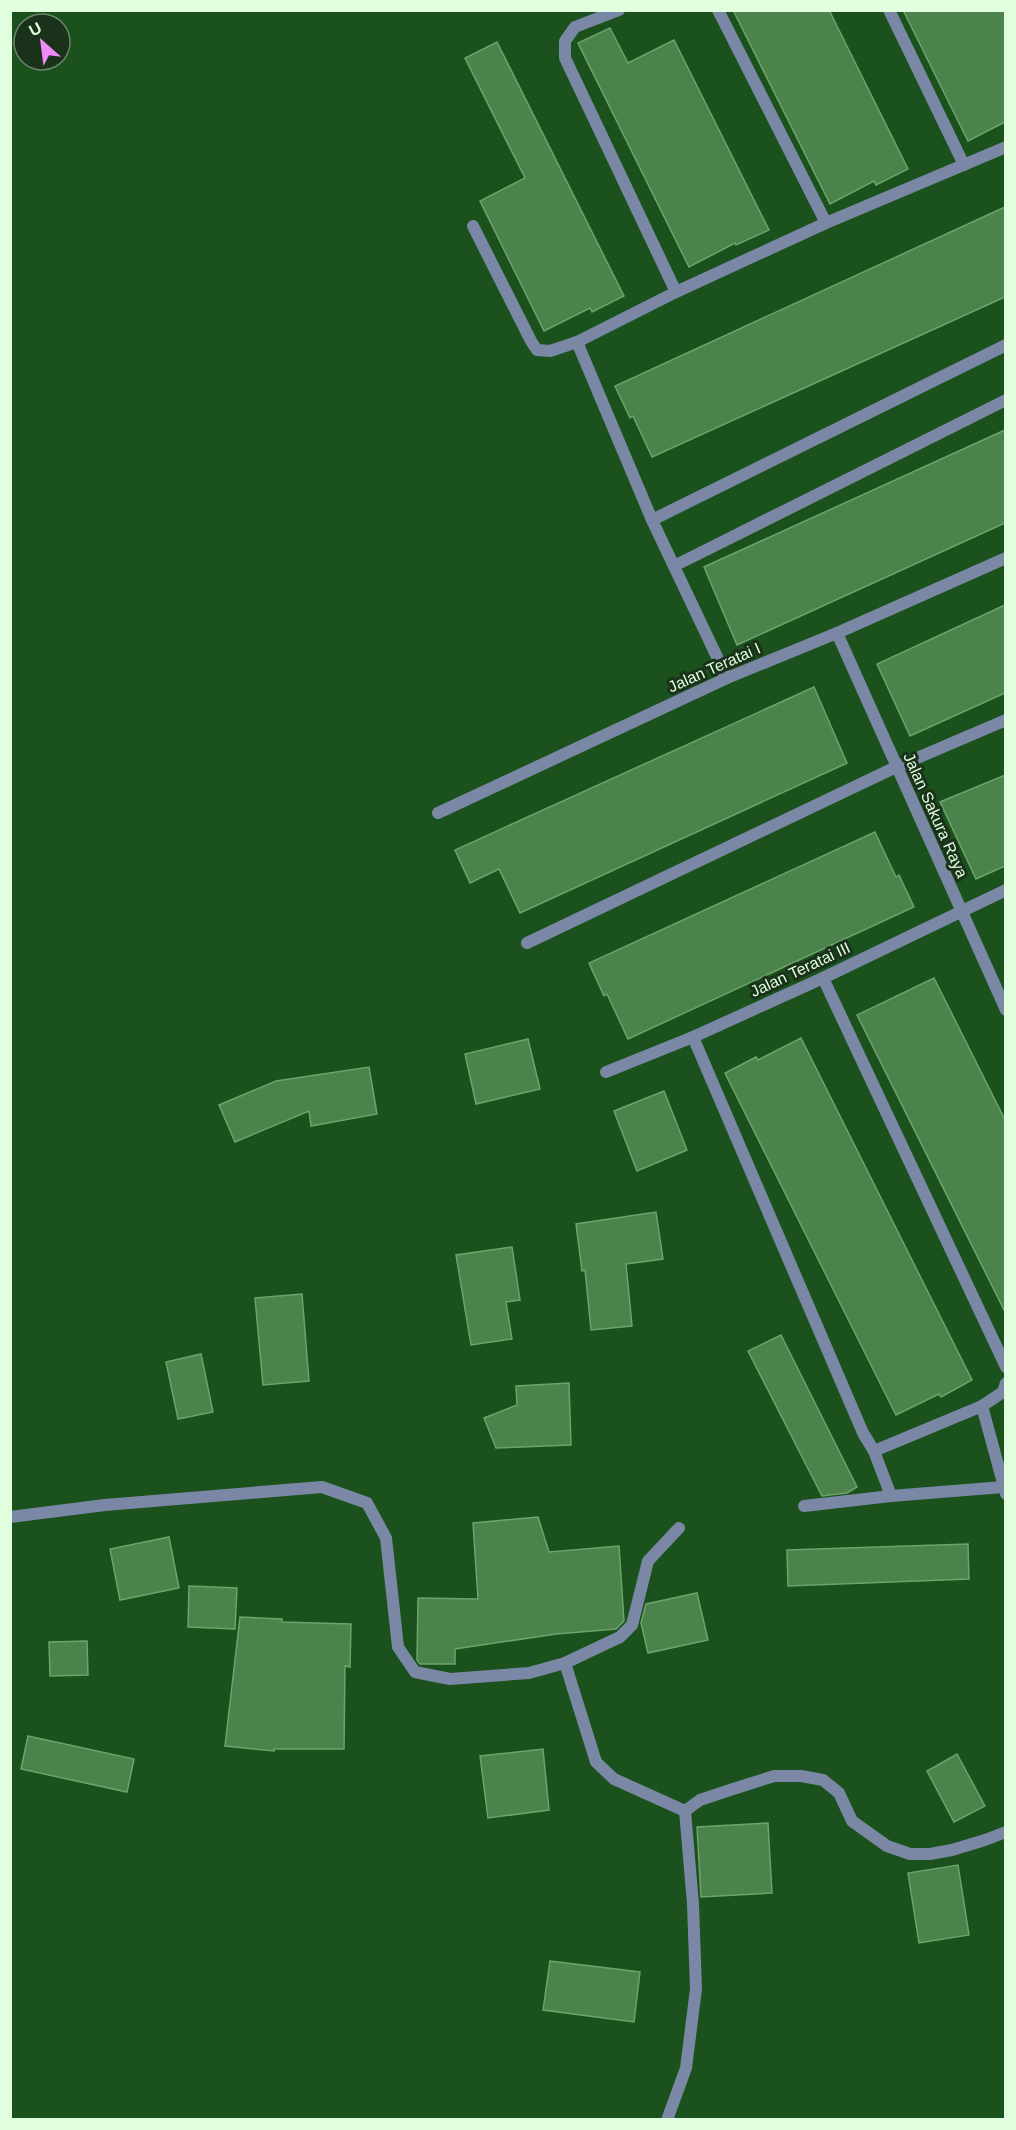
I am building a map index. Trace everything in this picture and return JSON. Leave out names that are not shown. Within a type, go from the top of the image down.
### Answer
[{"type":"street","points":[[619,10],[575,27],[565,41],[565,58],[675,292]]},
{"type":"street","points":[[718,10],[826,223]]},
{"type":"street","points":[[890,10],[964,165]]},
{"type":"street","points":[[473,226],[531,341],[537,350],[550,351],[577,342],[675,292],[826,223],[1005,147]]},
{"type":"street","points":[[577,342],[652,520],[727,678]]},
{"type":"street","points":[[652,520],[1005,345]]},
{"type":"street","points":[[674,566],[1005,400]]},
{"type":"street","name":"Jalan Teratai I","points":[[438,813],[727,678],[837,633],[1005,558]]},
{"type":"street","name":"Jalan Sakura Raya","points":[[837,633],[1005,1010]]},
{"type":"street","points":[[527,943],[896,767],[1005,720]]},
{"type":"street","name":"Jalan Teratai III","points":[[606,1072],[693,1037],[823,978],[1005,890]]},
{"type":"street","points":[[823,978],[1005,1367]]},
{"type":"street","points":[[693,1037],[863,1433],[874,1451],[891,1496]]},
{"type":"street","points":[[874,1451],[982,1406],[1003,1392],[1005,1383]]},
{"type":"street","points":[[804,1506],[891,1496],[1004,1491],[982,1406]]},
{"type":"street","points":[[10,1517],[105,1505],[322,1487],[367,1503],[386,1538],[399,1647],[415,1672],[450,1679],[529,1673],[565,1663],[620,1637],[632,1625],[648,1561],[679,1528]]},
{"type":"street","points":[[565,1663],[596,1762],[614,1779],[685,1811]]},
{"type":"street","points":[[685,1811],[700,1800],[774,1776],[801,1776],[823,1780],[839,1794],[852,1821],[887,1846],[910,1854],[930,1854],[952,1850],[1005,1832]]},
{"type":"street","points":[[667,2120],[686,2068],[696,1989],[693,1904],[685,1811]]},
{"type":"building","points":[[733,10],[829,10],[908,169],[876,185],[874,181],[830,204]]},
{"type":"building","points":[[903,10],[1005,10],[1005,122],[968,141]]},
{"type":"building","points":[[610,28],[628,63],[674,40],[769,230],[736,245],[735,243],[689,267],[578,43]]},
{"type":"building","points":[[497,42],[624,296],[592,312],[590,308],[544,331],[480,201],[525,178],[465,58]]},
{"type":"building","points":[[1005,207],[1005,297],[652,457],[633,416],[630,418],[615,386]]},
{"type":"building","points":[[1005,430],[1005,523],[737,645],[704,567]]},
{"type":"building","points":[[1005,605],[1005,693],[910,736],[877,664]]},
{"type":"building","points":[[814,687],[847,763],[520,913],[499,869],[470,883],[455,850]]},
{"type":"building","points":[[1005,775],[1005,866],[976,879],[940,802]]},
{"type":"building","points":[[875,832],[896,877],[899,875],[914,907],[628,1039],[607,994],[604,996],[589,963]]},
{"type":"building","points":[[934,978],[1005,1120],[1005,1312],[857,1015]]},
{"type":"building","points":[[801,1038],[972,1380],[941,1397],[939,1394],[896,1415],[725,1073],[756,1057],[758,1060]]},
{"type":"building","points":[[528,1039],[540,1089],[476,1104],[465,1054]]},
{"type":"building","points":[[369,1067],[377,1114],[311,1126],[309,1111],[235,1142],[219,1105],[276,1081]]},
{"type":"building","points":[[664,1091],[687,1150],[637,1171],[614,1111]]},
{"type":"building","points":[[656,1212],[663,1259],[626,1264],[632,1326],[591,1330],[585,1270],[582,1271],[576,1224]]},
{"type":"building","points":[[512,1247],[520,1300],[506,1302],[512,1339],[471,1345],[456,1255]]},
{"type":"building","points":[[302,1294],[309,1381],[263,1385],[255,1298]]},
{"type":"building","points":[[781,1335],[857,1487],[847,1493],[822,1496],[748,1351]]},
{"type":"building","points":[[201,1354],[213,1412],[178,1419],[166,1362]]},
{"type":"building","points":[[569,1383],[571,1445],[496,1448],[484,1418],[517,1405],[516,1386]]},
{"type":"building","points":[[538,1517],[549,1552],[619,1546],[624,1621],[616,1629],[556,1634],[455,1649],[455,1664],[420,1664],[417,1660],[418,1598],[478,1599],[473,1523]]},
{"type":"building","points":[[169,1537],[179,1588],[120,1600],[110,1549]]},
{"type":"building","points":[[968,1544],[969,1579],[788,1586],[787,1550]]},
{"type":"building","points":[[189,1586],[237,1588],[235,1629],[188,1627]]},
{"type":"building","points":[[697,1593],[708,1640],[648,1653],[641,1623],[646,1604]]},
{"type":"building","points":[[240,1617],[282,1619],[282,1622],[351,1624],[350,1667],[345,1666],[344,1749],[274,1749],[274,1751],[225,1746]]},
{"type":"building","points":[[87,1641],[88,1675],[50,1676],[49,1642]]},
{"type":"building","points":[[28,1736],[134,1759],[127,1792],[21,1769]]},
{"type":"building","points":[[543,1749],[549,1810],[488,1818],[480,1756]]},
{"type":"building","points":[[957,1754],[985,1806],[954,1822],[927,1771]]},
{"type":"building","points":[[768,1823],[772,1893],[701,1897],[697,1827]]},
{"type":"building","points":[[958,1865],[969,1935],[919,1943],[908,1873]]},
{"type":"building","points":[[550,1961],[640,1972],[634,2022],[543,2010]]}]
